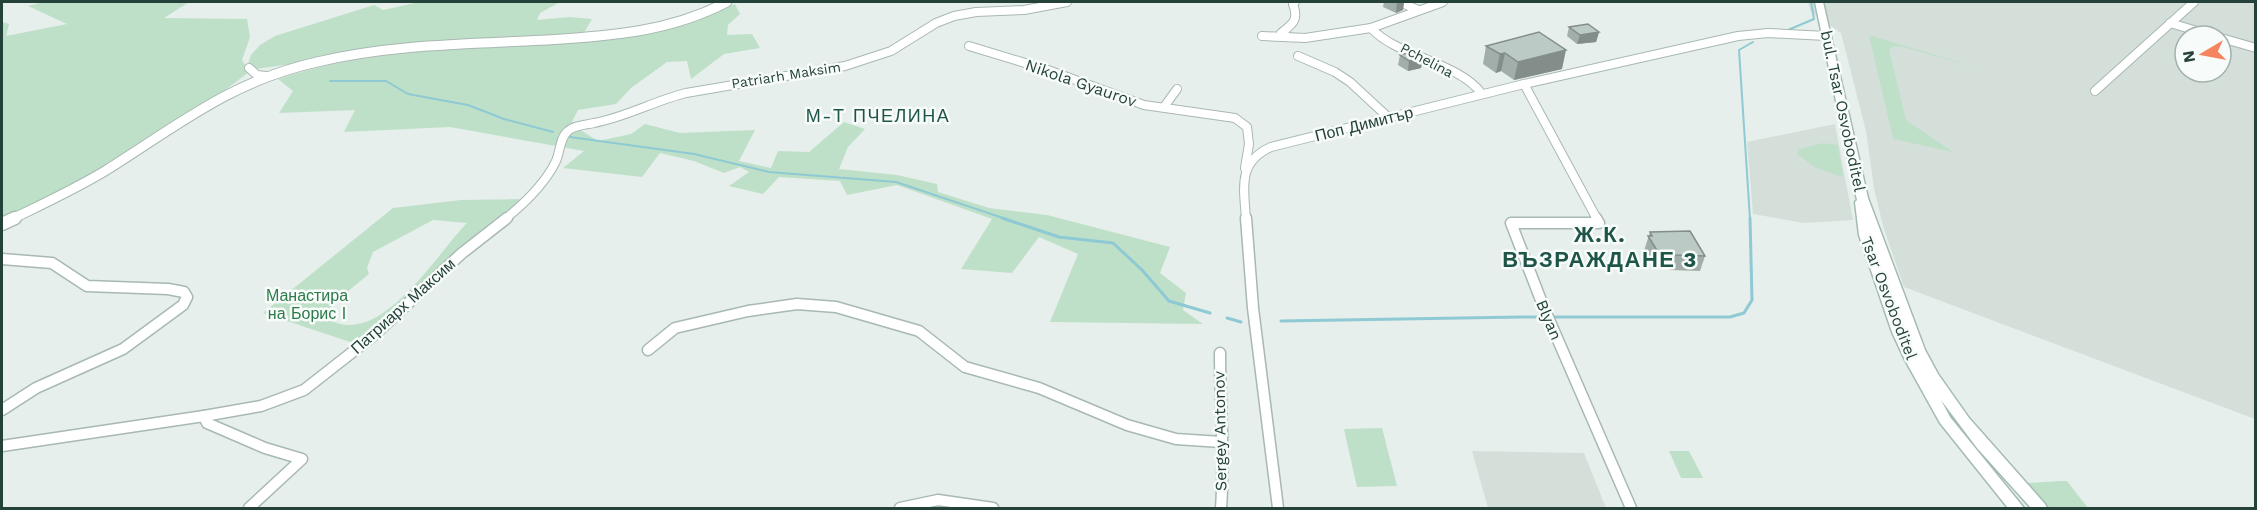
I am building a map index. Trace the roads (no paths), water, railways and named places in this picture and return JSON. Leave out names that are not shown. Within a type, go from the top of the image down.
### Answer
[{"type":"main road","name":"bul. Tsar Osvoboditel","points":[[1819,2],[1862,198],[1872,220],[1907,325],[1934,379],[1960,419],[2040,508]]},
{"type":"main road","name":"Tsar Osvoboditel","points":[[1862,198],[1861,215],[1864,235],[1899,332],[1912,360],[1946,420],[2016,508]]},
{"type":"street","points":[[2,224],[80,186],[207,104],[266,76],[318,61],[355,54],[620,35],[693,18],[727,2]]},
{"type":"street","name":"Patriarh Maksim","points":[[571,130],[619,118],[663,99],[686,93],[845,66],[891,51],[936,23],[954,16],[976,12],[1024,10],[1066,2]]},
{"type":"street","points":[[1291,37],[1281,33],[1294,25],[1296,18],[1293,4],[1295,2]]},
{"type":"street","points":[[1400,2],[1418,10]]},
{"type":"street","points":[[1262,36],[1291,37],[1371,28],[1443,2]]},
{"type":"street","points":[[2095,91],[2194,2]]},
{"type":"street","name":"Pchelina","points":[[1371,28],[1378,36],[1399,45],[1402,49],[1424,57],[1477,87],[1482,94]]},
{"type":"street","name":"Поп Димитър","points":[[1243,179],[1250,162],[1265,149],[1482,94],[1743,35],[1768,33],[1826,36]]},
{"type":"street","points":[[2233,41],[2256,48]]},
{"type":"street","name":"Nikola Gyaurov","points":[[969,46],[1054,72],[1144,105],[1225,116],[1243,122],[1247,127],[1249,144],[1243,179]]},
{"type":"street","points":[[1298,56],[1335,72],[1350,82],[1389,118]]},
{"type":"street","points":[[249,69],[257,75],[266,76]]},
{"type":"street","name":"Blyan","points":[[1524,84],[1599,223],[1511,224],[1548,317],[1631,508]]},
{"type":"street","points":[[1164,107],[1177,89]]},
{"type":"street","name":"Патриарх Максим","points":[[2,446],[261,406],[304,390],[374,336],[461,254],[520,207],[545,180],[557,159],[562,141],[571,130]]},
{"type":"street","points":[[1243,179],[1253,308],[1278,508]]},
{"type":"street","points":[[2,259],[52,263],[87,286],[168,289],[184,292],[187,297],[183,305],[123,349],[36,388],[2,410]]},
{"type":"street","points":[[648,350],[675,328],[797,304],[836,307],[919,331],[965,367],[1039,388],[1127,425],[1176,440],[1221,442]]},
{"type":"street","name":"Sergey Antonov","points":[[1220,353],[1221,442],[1224,473],[1221,508]]},
{"type":"street","points":[[204,416],[207,423],[265,448],[302,459],[249,508]]},
{"type":"street","points":[[900,508],[938,500],[993,508]]},
{"type":"waterway","points":[[1788,30],[1814,19],[1811,2]]},
{"type":"waterway","points":[[1750,219],[1739,50],[1753,42]]},
{"type":"waterway","points":[[330,81],[386,81],[408,94],[468,105],[504,119],[553,132]]},
{"type":"waterway","points":[[570,137],[694,154],[769,172],[896,182],[1006,219]]},
{"type":"waterway","points":[[1002,218],[1059,237],[1113,243],[1142,270],[1169,301],[1210,313]]},
{"type":"waterway","points":[[1281,321],[1521,317],[1730,317],[1744,313],[1752,300],[1750,218]]},
{"type":"waterway","points":[[1227,318],[1241,322]]},
{"type":"district","name":"М-Т ПЧЕЛИНА","points":[[878,115]]},
{"type":"district","name":"Ж.К. ВЪЗРАЖДАНЕ 3","points":[[1600,246]]},
{"type":"park label","name":"Манастира на Борис І","points":[[307,304]]}]
